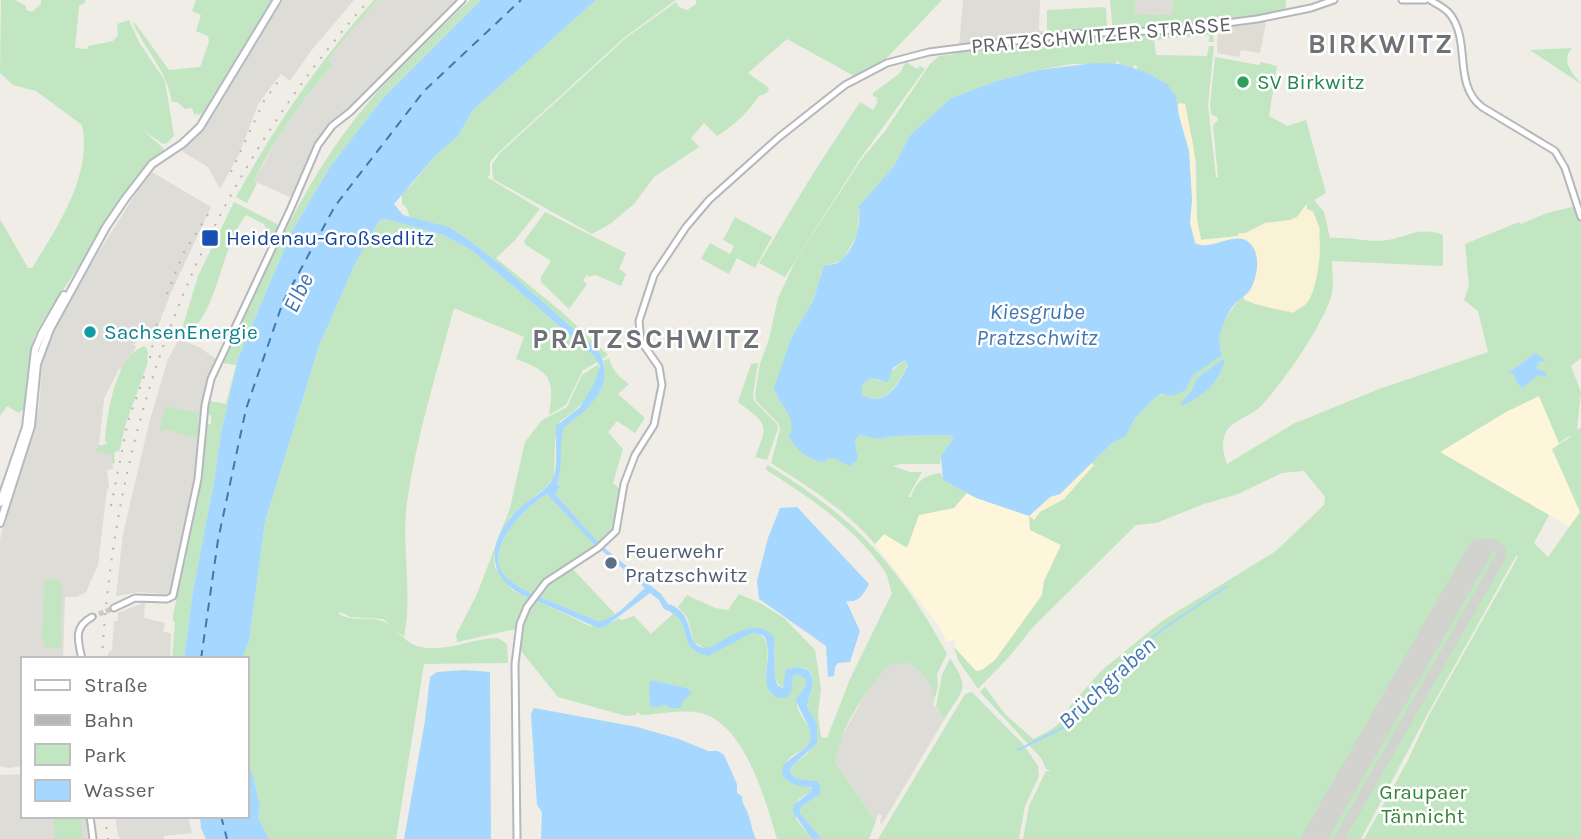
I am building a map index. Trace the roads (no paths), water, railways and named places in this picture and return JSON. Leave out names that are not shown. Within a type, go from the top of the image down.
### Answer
[{"type":"main road","points":[[0,523],[31,426],[34,355],[42,333],[113,216],[147,170],[159,158],[192,135],[204,120],[277,0]]},
{"type":"main road","points":[[0,503],[26,426],[33,379]]},
{"type":"street","points":[[114,608],[140,597],[167,599],[173,596],[198,479],[208,392],[217,364],[318,145],[332,126],[350,113],[462,0]]},
{"type":"street","name":"PRATZSCHWITZER STRASSE","points":[[517,839],[515,649],[520,624],[538,591],[569,565],[600,546],[616,531],[624,484],[635,455],[654,425],[662,385],[660,372],[640,341],[638,331],[654,275],[686,227],[709,200],[778,138],[845,85],[878,66],[933,52],[1070,34],[1174,30],[1286,15],[1334,0]]},
{"type":"street","points":[[1402,0],[1427,0],[1449,13],[1457,30],[1465,82],[1471,97],[1482,107],[1555,150],[1565,168],[1581,217]]},
{"type":"street","points":[[82,657],[78,632],[83,622],[92,617]]},
{"type":"street","points":[[90,818],[93,839]]},
{"type":"water","name":"Elbe","points":[[481,0],[596,0],[473,110],[458,136],[434,157],[394,204],[403,215],[449,227],[469,240],[598,351],[605,374],[603,385],[591,404],[564,427],[557,484],[560,487],[555,494],[600,544],[597,546],[593,543],[547,494],[530,506],[513,524],[501,545],[499,555],[499,565],[504,575],[532,594],[529,598],[516,591],[499,573],[495,563],[497,540],[517,511],[544,490],[552,480],[556,462],[556,426],[580,407],[594,384],[600,366],[594,356],[470,249],[443,235],[386,219],[379,221],[355,264],[319,346],[265,522],[249,642],[243,657],[184,657],[221,433],[238,358],[292,231],[330,167],[382,99]]},
{"type":"water","name":"Kiesgrube Pratzschwitz","points":[[1095,63],[1120,64],[1146,72],[1167,84],[1176,96],[1189,151],[1192,200],[1190,223],[1195,243],[1207,245],[1241,239],[1252,245],[1257,257],[1257,271],[1250,290],[1232,308],[1222,327],[1219,339],[1222,355],[1193,375],[1186,390],[1172,396],[1157,396],[1135,418],[1126,436],[1112,443],[1060,494],[1050,497],[1029,516],[976,498],[943,480],[941,456],[953,439],[951,435],[894,436],[878,439],[859,435],[855,440],[858,460],[849,466],[836,459],[829,458],[824,462],[808,457],[795,446],[789,436],[790,417],[774,388],[792,336],[813,301],[824,266],[838,263],[853,244],[858,230],[859,206],[894,166],[910,135],[951,98],[1038,70]],"holes":[[[905,360],[908,365],[896,386],[885,396],[870,398],[861,395],[863,384],[870,378],[888,382],[893,368]]]},
{"type":"water","points":[[1535,353],[1546,361],[1540,361],[1536,368],[1547,373],[1546,377],[1538,375],[1522,388],[1513,373],[1508,374]]},
{"type":"water","points":[[1223,359],[1225,361],[1222,370],[1214,383],[1204,393],[1182,406],[1181,403],[1192,390],[1197,378]]},
{"type":"water","points":[[797,507],[869,584],[863,595],[846,601],[860,631],[850,662],[838,663],[834,676],[828,677],[826,646],[759,599],[757,581],[768,538],[780,508]]},
{"type":"water","points":[[602,546],[684,615],[696,644],[711,647],[743,630],[760,628],[774,637],[775,679],[778,686],[783,688],[786,669],[799,667],[808,670],[813,684],[807,707],[817,723],[817,743],[791,767],[790,773],[797,779],[817,781],[821,787],[820,794],[801,807],[800,813],[822,839],[812,839],[793,812],[794,805],[812,788],[793,784],[782,776],[783,766],[810,742],[810,730],[796,699],[805,686],[806,679],[796,674],[793,676],[791,693],[787,697],[778,698],[771,693],[766,678],[767,642],[763,635],[752,633],[708,656],[691,647],[680,620],[664,609],[659,600],[650,593],[606,626],[598,628],[535,600],[538,596],[597,621],[622,609],[645,588],[599,548]]},
{"type":"water","points":[[437,672],[490,672],[491,839],[404,839],[430,677]]},
{"type":"water","points":[[651,680],[687,688],[691,692],[690,695],[680,708],[669,708],[665,704],[659,707],[650,706]]},
{"type":"water","points":[[534,708],[637,727],[708,751],[718,751],[724,755],[737,784],[737,793],[742,796],[756,839],[541,839],[542,812],[537,805],[531,714]]},
{"type":"water","points":[[248,767],[252,772],[260,806],[258,817],[269,839],[206,839],[200,818],[248,818]]},
{"type":"waterway","name":"Brüchgraben","points":[[1018,750],[1068,725],[1128,657],[1167,626],[1227,586]]},
{"type":"tunnel","points":[[92,617],[114,608]]},
{"type":"railway","points":[[102,657],[111,567],[126,477],[149,390],[178,306],[215,225],[259,147],[310,72],[369,0]]},
{"type":"railway","points":[[231,172],[264,101],[280,79]]},
{"type":"railway","points":[[167,294],[183,254],[212,208]]},
{"type":"railway","points":[[150,358],[158,317]]},
{"type":"railway","points":[[111,506],[128,421],[146,371]]},
{"type":"railway","points":[[105,818],[108,839]]},
{"type":"place","name":"SV Birkwitz","points":[[1243,82]]},
{"type":"place","name":"Heidenau-Großsedlitz","points":[[210,238]]},
{"type":"place","name":"SachsenEnergie","points":[[90,332]]},
{"type":"place","name":"Feuerwehr Pratzschwitz","points":[[611,563]]},
{"type":"district","name":"BIRKWITZ","points":[[1381,43]]},
{"type":"district","name":"PRATZSCHWITZ","points":[[647,338]]},
{"type":"park label","name":"Graupaer Tännicht","points":[[1423,804]]}]
